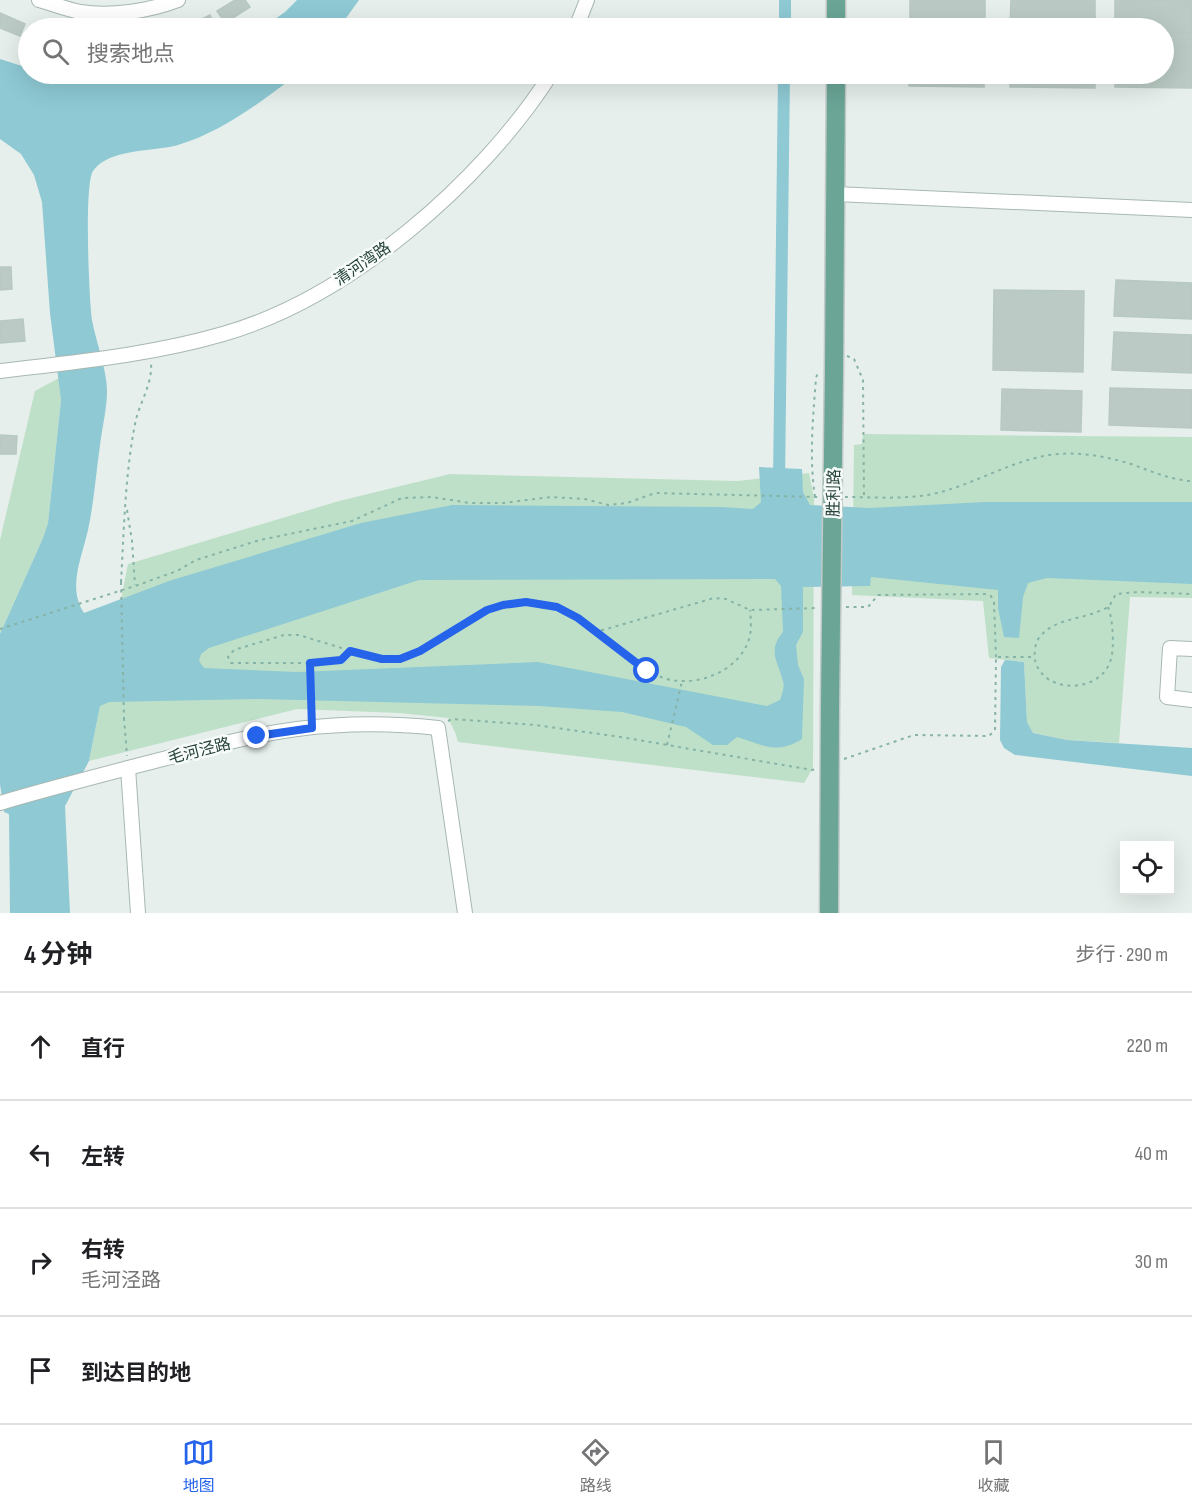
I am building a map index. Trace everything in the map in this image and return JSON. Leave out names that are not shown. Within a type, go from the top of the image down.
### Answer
[{"type":"main road","points":[[836,0],[836,18]]},
{"type":"main road","name":"胜利路","points":[[829,913],[827,370],[834,351],[836,84]]},
{"type":"street","points":[[39,0],[81,12],[130,13],[178,0]]},
{"type":"street","points":[[580,18],[587,0]]},
{"type":"street","name":"清河湾路","points":[[0,371],[112,357],[225,334],[295,305],[362,266],[421,220],[485,158],[544,84]]},
{"type":"street","points":[[835,194],[1192,210]]},
{"type":"street","points":[[1192,649],[1170,648],[1167,697],[1192,700]]},
{"type":"street","name":"毛河泾路","points":[[0,803],[90,777],[257,736],[312,728],[405,725],[438,728]]},
{"type":"street","points":[[438,728],[465,913]]},
{"type":"street","points":[[128,768],[138,913]]},
{"type":"path","points":[[128,768],[124,718],[121,582],[126,504],[135,423],[152,372],[150,350]]},
{"type":"path","points":[[834,351],[854,359],[863,380],[864,497],[919,497],[938,493],[1022,462],[1060,454],[1107,459],[1130,464],[1158,475],[1192,481]]},
{"type":"path","points":[[815,497],[811,469],[816,378],[827,370]]},
{"type":"path","points":[[0,630],[135,586],[177,571],[196,560],[260,540],[352,521],[402,498],[432,497],[470,503],[503,503],[560,497],[585,499],[608,505],[627,503],[655,493],[803,497]]},
{"type":"path","points":[[126,504],[132,541],[135,586]]},
{"type":"path","points":[[1108,607],[1112,616],[1110,662],[1104,671],[1095,679],[1082,685],[1053,684],[1042,676],[1034,657],[1038,639],[1056,623],[1084,617],[1108,607],[1116,594],[1138,592],[1192,594]]},
{"type":"path","points":[[845,607],[868,607],[878,595],[985,594],[991,596],[994,602],[995,730],[989,736],[914,735],[856,755]]},
{"type":"path","points":[[592,630],[603,630],[714,598],[726,599],[750,610],[821,608]]},
{"type":"path","points":[[350,651],[341,660],[310,663],[231,663],[228,657],[234,650],[284,635],[299,635],[382,659],[400,659],[420,651],[487,610],[526,602],[557,607],[578,618],[647,671],[664,679],[698,680],[716,674],[741,655],[749,642],[750,610]]},
{"type":"path","points":[[996,657],[1034,657]]},
{"type":"path","points":[[310,663],[312,728]]},
{"type":"path","points":[[667,745],[682,681]]},
{"type":"path","points":[[438,728],[452,719],[535,725],[812,770]]},
{"type":"green space","points":[[59,378],[61,400],[48,523],[0,634],[0,540],[35,391]]},
{"type":"green space","points":[[863,434],[1192,437],[1192,598],[1130,597],[1119,743],[1067,740],[1033,733],[1027,722],[1024,662],[989,658],[983,601],[852,595],[854,445],[862,444]]},
{"type":"green space","points":[[809,473],[814,498],[813,768],[804,783],[458,742],[448,718],[399,713],[297,709],[89,761],[128,564],[339,501],[450,474],[738,481]]},
{"type":"water","points":[[297,0],[359,0],[346,18],[276,18]]},
{"type":"water","points":[[0,59],[18,65],[18,84],[285,84],[241,115],[210,132],[178,145],[110,158],[93,171],[90,180],[88,218],[90,290],[92,320],[107,391],[92,509],[77,572],[77,593],[84,613],[169,581],[361,523],[452,505],[753,509],[761,502],[759,467],[802,469],[803,492],[810,505],[870,508],[985,502],[1192,502],[1192,584],[1047,578],[1028,583],[1023,597],[1019,638],[1004,637],[998,608],[998,590],[871,577],[870,586],[803,587],[803,632],[796,645],[798,665],[804,679],[802,739],[777,748],[737,737],[727,745],[713,745],[686,727],[622,712],[539,706],[259,699],[109,702],[100,706],[89,761],[65,806],[70,913],[10,913],[9,814],[4,812],[0,784],[0,634],[48,523],[61,400],[50,313],[42,202],[34,175],[21,154],[0,139]],"holes":[[[775,579],[781,586],[783,632],[778,639],[775,651],[783,688],[780,700],[767,706],[538,662],[298,672],[204,668],[199,661],[201,654],[209,648],[419,580]]]},
{"type":"water","points":[[1005,660],[1024,662],[1027,722],[1033,733],[1067,740],[1192,748],[1192,776],[1015,755],[1004,748],[1000,740],[1001,667]]},
{"type":"building","points":[[235,0],[245,0],[250,7],[233,18],[222,18],[217,11]]},
{"type":"building","points":[[910,0],[985,0],[985,18],[910,18]]},
{"type":"building","points":[[1011,0],[1095,0],[1095,18],[1010,18]]},
{"type":"building","points":[[1115,0],[1192,0],[1192,33],[1174,32],[1174,18],[1115,18]]},
{"type":"building","points":[[0,13],[18,21],[18,35],[0,28]]},
{"type":"building","points":[[1174,32],[1192,33],[1192,46],[1174,46]]},
{"type":"building","points":[[1174,46],[1192,46],[1192,88],[1115,87],[1115,84],[1174,84]]},
{"type":"building","points":[[909,84],[984,84],[984,87],[909,86]]},
{"type":"building","points":[[1010,84],[1095,84],[1095,88],[1010,87]]},
{"type":"building","points":[[0,267],[11,267],[12,289],[0,290]]},
{"type":"building","points":[[1116,280],[1192,283],[1192,319],[1114,316]]},
{"type":"building","points":[[994,290],[1084,291],[1083,372],[993,370]]},
{"type":"building","points":[[23,319],[25,341],[0,343],[0,321]]},
{"type":"building","points":[[1114,332],[1192,335],[1192,373],[1112,370]]},
{"type":"building","points":[[1110,388],[1192,390],[1192,428],[1109,425]]},
{"type":"building","points":[[1002,389],[1082,391],[1081,432],[1001,430]]},
{"type":"building","points":[[0,435],[17,436],[16,454],[0,454]]},
{"type":"waterway","points":[[785,0],[785,18]]},
{"type":"waterway","points":[[779,482],[784,84]]},
{"type":"route","points":[[257,736],[312,728],[310,663],[341,660],[350,651],[382,659],[400,659],[420,651],[487,610],[503,605],[526,602],[557,607],[578,618],[647,671]]}]
